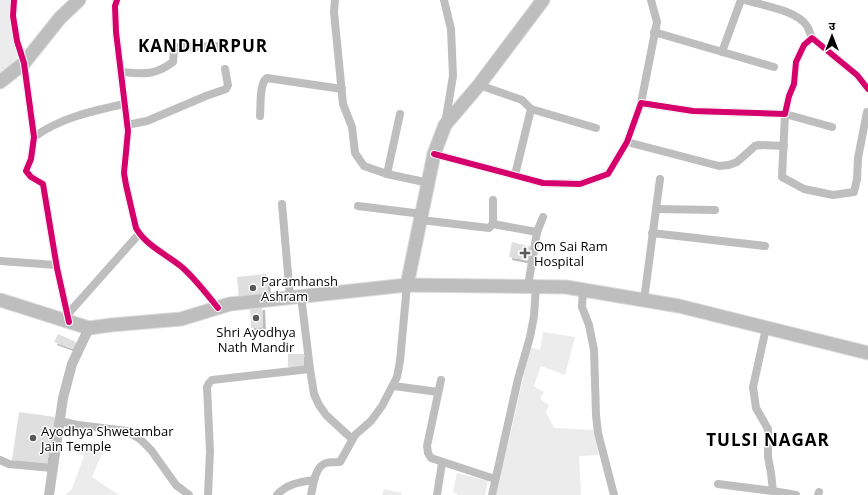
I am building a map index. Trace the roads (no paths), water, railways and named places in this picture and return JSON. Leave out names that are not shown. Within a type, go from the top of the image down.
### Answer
[{"type":"main road","points":[[0,82],[24,63],[60,18],[79,0]]},
{"type":"main road","points":[[408,285],[434,154],[445,125],[479,85],[543,0]]},
{"type":"main road","points":[[0,300],[68,318],[89,328],[181,319],[230,304],[408,285],[566,287],[679,306],[868,353]]},
{"type":"street","points":[[14,0],[13,16],[17,41],[24,63],[34,137],[31,159],[26,171],[31,177],[43,184],[56,265],[68,318]]},
{"type":"street","points":[[117,0],[115,6],[116,32],[128,131],[124,173],[136,228],[139,234],[148,243],[183,268],[201,286],[218,308]]},
{"type":"street","points":[[335,0],[334,12],[343,104],[352,127],[356,153],[364,166],[387,174],[428,183]]},
{"type":"street","points":[[444,0],[451,29],[453,76],[445,125]]},
{"type":"street","points":[[434,154],[543,183],[580,184],[608,174],[627,142],[641,103],[657,22],[651,0]]},
{"type":"street","points":[[722,52],[743,0],[781,10],[793,15],[807,26],[812,38],[857,75],[868,89]]},
{"type":"street","points":[[654,32],[774,67]]},
{"type":"street","points":[[812,38],[804,45],[796,62],[794,84],[786,114],[782,177],[804,189],[833,195],[854,192],[857,179],[858,158],[868,112]]},
{"type":"street","points":[[122,72],[140,74],[154,73],[172,62],[174,50],[177,47],[223,46]]},
{"type":"street","points":[[127,125],[147,121],[226,89],[228,85],[225,69]]},
{"type":"street","points":[[260,116],[262,87],[264,80],[267,78],[342,89]]},
{"type":"street","points":[[479,85],[522,100],[531,109],[596,128]]},
{"type":"street","points":[[641,103],[693,111],[786,114],[832,127]]},
{"type":"street","points":[[34,137],[42,131],[64,120],[124,104]]},
{"type":"street","points":[[515,175],[531,109]]},
{"type":"street","points":[[387,174],[400,114]]},
{"type":"street","points":[[627,142],[719,166],[737,162],[755,146],[784,146]]},
{"type":"street","points":[[644,300],[660,179]]},
{"type":"street","points":[[358,206],[486,228],[492,227],[493,224],[493,200]]},
{"type":"street","points":[[282,204],[296,296],[314,394],[326,415],[352,439]]},
{"type":"street","points":[[656,208],[715,210]]},
{"type":"street","points":[[492,495],[534,316],[532,286],[537,232],[543,217]]},
{"type":"street","points":[[493,224],[537,232]]},
{"type":"street","points":[[652,233],[765,246]]},
{"type":"street","points":[[68,318],[139,234]]},
{"type":"street","points":[[0,261],[56,265]]},
{"type":"street","points":[[311,495],[313,480],[320,467],[325,463],[340,462],[352,439],[371,421],[394,386],[400,361],[408,285]]},
{"type":"street","points":[[583,290],[582,307],[589,325],[594,350],[598,433],[614,495]]},
{"type":"street","points":[[48,495],[63,398],[72,364],[89,328]]},
{"type":"street","points":[[766,328],[753,387],[756,408],[768,429],[768,458],[772,473],[774,491]]},
{"type":"street","points":[[208,495],[210,451],[207,387],[209,383],[212,380],[310,369]]},
{"type":"street","points":[[441,380],[427,446],[428,453],[431,458],[442,463],[495,479]]},
{"type":"street","points":[[394,386],[438,392]]},
{"type":"street","points":[[59,421],[127,431],[140,439],[151,450],[176,485],[189,495]]},
{"type":"street","points":[[0,460],[9,464],[52,468]]},
{"type":"street","points":[[437,495],[442,463]]},
{"type":"street","points":[[277,495],[285,488],[294,484],[313,480]]},
{"type":"street","points":[[718,484],[796,495]]},
{"type":"place","name":"Om Sai Ram Hospital","points":[[525,253]]},
{"type":"place","name":"Paramhansh Ashram","points":[[253,288]]},
{"type":"place","name":"Shri Ayodhya Nath Mandir","points":[[256,318]]},
{"type":"place","name":"Ayodhya Shwetambar Jain Temple","points":[[33,438]]},
{"type":"district","name":"KANDHARPUR","points":[[203,46]]},
{"type":"district","name":"TULSI NAGAR","points":[[768,440]]}]
